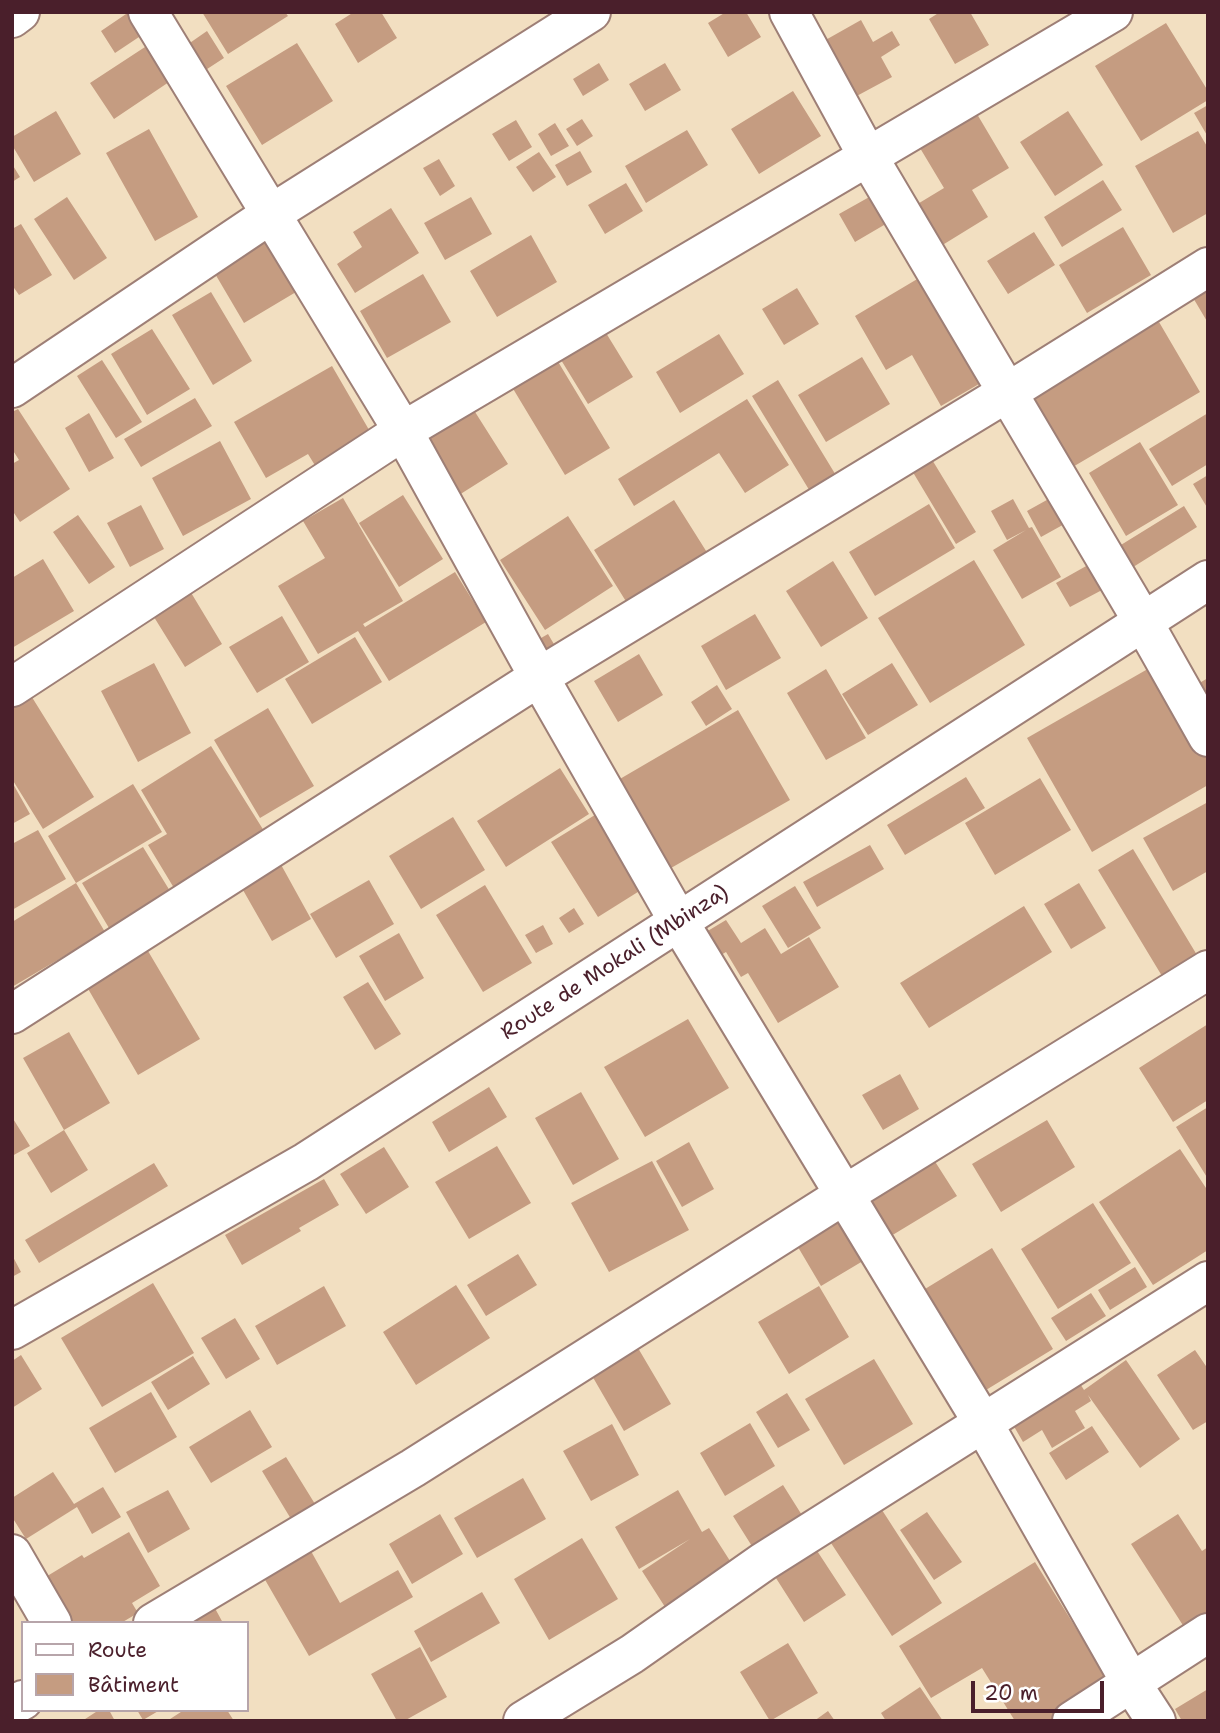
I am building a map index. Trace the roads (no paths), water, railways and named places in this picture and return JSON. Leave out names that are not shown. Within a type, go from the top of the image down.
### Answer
[{"type":"street","points":[[12,18],[20,12]]},
{"type":"street","points":[[148,12],[403,431],[679,922],[983,1423],[1130,1681],[1156,1721]]},
{"type":"street","points":[[12,388],[271,214],[591,12]]},
{"type":"street","points":[[789,12],[867,155],[1208,737]]},
{"type":"street","points":[[12,687],[403,431],[1113,12]]},
{"type":"street","points":[[12,1014],[539,677],[1208,267]]},
{"type":"street","name":"Route de Mokali (Mbinza)","points":[[12,1330],[306,1162],[1208,580]]},
{"type":"street","points":[[156,1621],[413,1468],[844,1195],[1208,970]]},
{"type":"street","points":[[523,1721],[632,1654],[763,1562],[1208,1281]]},
{"type":"street","points":[[12,1554],[51,1621]]},
{"type":"street","points":[[1072,1721],[1208,1633]]}]
